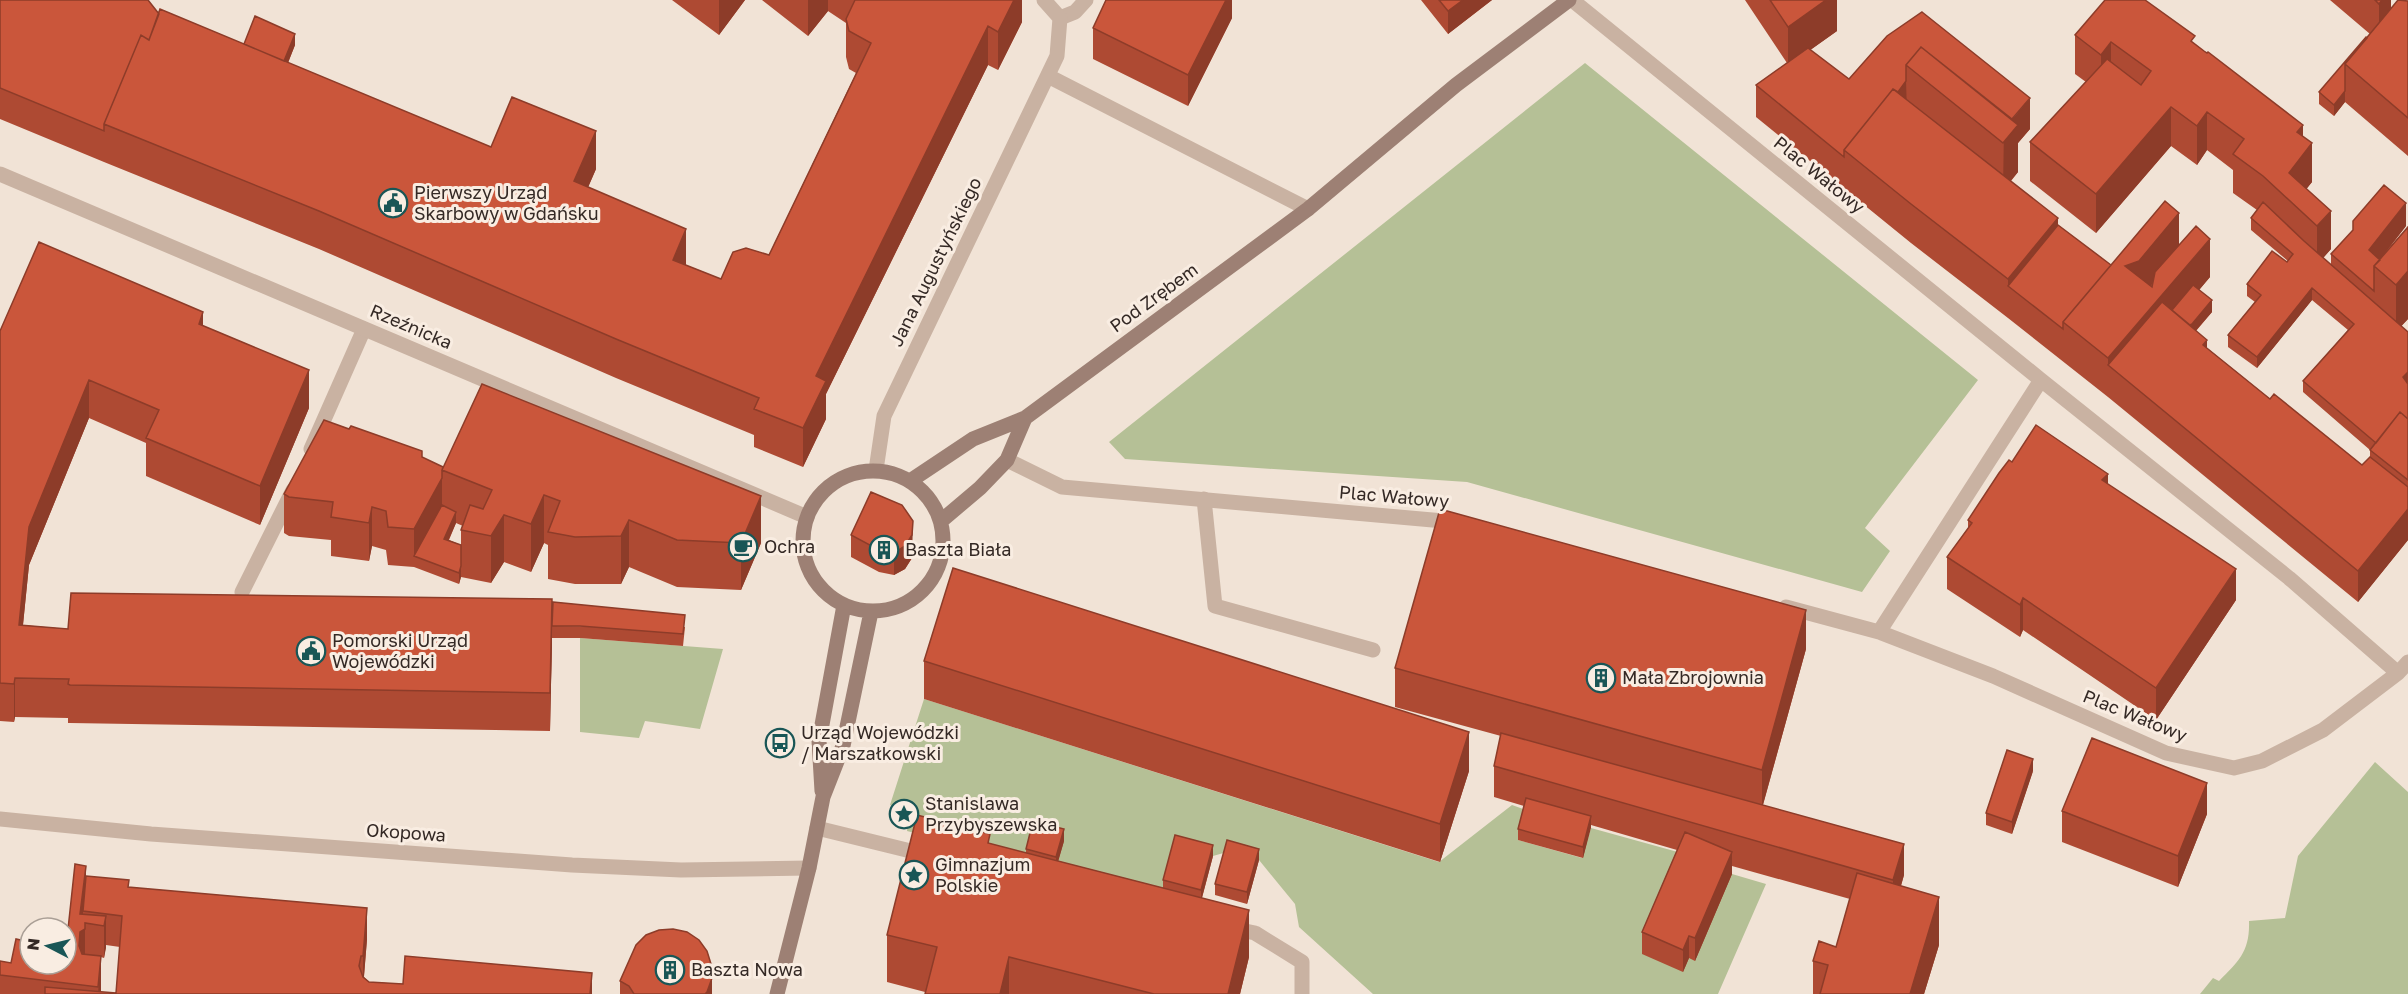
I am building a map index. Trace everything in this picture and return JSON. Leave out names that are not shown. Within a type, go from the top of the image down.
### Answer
[{"type":"street","points":[[1044,0],[1060,18],[1074,12],[1086,0]]},
{"type":"street","name":"Pod Zrębem","points":[[910,481],[973,439],[1024,418],[1308,209],[1456,85],[1570,0]]},
{"type":"street","name":"Plac Wałowy","points":[[1570,0],[2041,381],[2403,667],[2323,730],[2262,761],[2234,768],[2166,753],[1993,676],[1879,632],[1776,604]]},
{"type":"street","name":"Jana Augustyńskiego","points":[[876,471],[884,416],[1057,56],[1060,18]]},
{"type":"street","points":[[1048,76],[1308,209]]},
{"type":"street","name":"Rzeźnicka","points":[[0,174],[807,517]]},
{"type":"street","points":[[306,460],[364,329]]},
{"type":"street","points":[[1879,632],[2041,381]]},
{"type":"street","points":[[940,521],[980,488],[1007,460],[1024,418]]},
{"type":"street","name":"Plac Wałowy","points":[[1007,460],[1062,487],[1472,525]]},
{"type":"street","points":[[876,471],[894,474],[910,481],[929,498],[940,521],[944,543],[940,565],[929,585],[913,600],[893,609],[871,612],[844,605],[826,594],[813,578],[805,558],[803,537],[807,517],[818,498],[834,482],[854,473],[876,471]]},
{"type":"street","points":[[242,592],[296,481]]},
{"type":"street","points":[[1204,499],[1215,606],[1373,650]]},
{"type":"street","points":[[823,797],[819,741],[844,605]]},
{"type":"street","points":[[777,994],[809,868],[823,797],[843,746],[871,612]]},
{"type":"street","name":"Okopowa","points":[[0,819],[151,834],[681,870],[809,868]]},
{"type":"street","points":[[816,828],[946,859]]},
{"type":"street","points":[[1221,925],[1255,933],[1302,962],[1302,994]]},
{"type":"green space","points":[[1585,63],[1978,380],[1865,528],[1890,551],[1862,592],[1467,482],[1125,459],[1109,442]]},
{"type":"green space","points":[[580,638],[723,649],[700,729],[645,721],[639,738],[580,732]]},
{"type":"green space","points":[[924,699],[1439,862],[1512,805],[1526,810],[1518,840],[1582,858],[1591,828],[1685,854],[1732,874],[1766,884],[1718,994],[1373,994],[1299,927],[1295,904],[1259,860],[1227,852],[1213,856],[1175,847],[1163,892],[1056,869],[1063,841],[1026,861],[907,831],[908,822],[905,812],[890,805]]},
{"type":"green space","points":[[2375,762],[2408,792],[2408,994],[2200,994],[2213,978],[2219,981],[2242,955],[2248,940],[2249,921],[2285,918],[2298,856]]},
{"type":"building","points":[[0,0],[148,0],[159,14],[149,40],[141,35],[104,124],[104,131],[0,88]]},
{"type":"building","points":[[855,0],[1014,0],[998,32],[988,26],[816,376],[826,381],[803,428],[754,409],[759,398],[319,211],[104,124],[141,35],[149,40],[160,9],[491,147],[512,97],[596,131],[574,181],[686,229],[673,260],[721,279],[733,252],[746,248],[769,255],[871,43],[849,31],[846,19]]},
{"type":"building","points":[[1106,0],[1226,0],[1188,75],[1093,28]]},
{"type":"building","points":[[1439,0],[1463,0],[1448,11]]},
{"type":"building","points":[[1770,0],[1826,0],[1788,27]]},
{"type":"building","points":[[2105,0],[2145,0],[2195,36],[2191,41],[2303,125],[2297,132],[2312,143],[2289,173],[2331,211],[2317,226],[2263,176],[2233,154],[2244,139],[2207,112],[2197,126],[2171,107],[2096,194],[2030,142],[2107,59],[2141,85],[2151,71],[2111,42],[2101,55],[2075,35]]},
{"type":"building","points":[[2398,0],[2408,1],[2408,118],[2345,64]]},
{"type":"building","points":[[1922,12],[2030,98],[2012,119],[1921,47],[1906,65],[1906,81],[1898,92],[1893,89],[1844,150],[1844,157],[1756,85],[1808,48],[1849,79],[1887,36]]},
{"type":"building","points":[[255,16],[295,34],[284,61],[244,44]]},
{"type":"building","points":[[2366,37],[2345,64],[2345,91],[2334,105],[2319,92]]},
{"type":"building","points":[[1921,47],[2018,125],[2003,143],[1906,65]]},
{"type":"building","points":[[1893,89],[2058,218],[2008,279],[1844,150]]},
{"type":"building","points":[[2384,185],[2406,203],[2369,250],[2380,260],[2374,266],[2374,291],[2331,254],[2353,230],[2353,221]]},
{"type":"building","points":[[2165,201],[2179,213],[2139,261],[2125,266],[2152,287],[2155,272],[2196,226],[2210,239],[2108,358],[2063,322]]},
{"type":"building","points":[[2263,202],[2408,332],[2408,372],[2403,377],[2408,384],[2408,419],[2400,412],[2376,443],[2303,381],[2354,324],[2312,288],[2257,357],[2228,335],[2261,295],[2247,284],[2272,251],[2287,262],[2293,254],[2251,218]]},
{"type":"building","points":[[2058,225],[2111,265],[2063,322],[2063,329],[2008,286]]},
{"type":"building","points":[[2408,227],[2408,271],[2396,285],[2374,266]]},
{"type":"building","points":[[39,242],[203,312],[199,324],[309,370],[260,486],[146,438],[159,410],[89,380],[29,527],[19,625],[68,629],[71,593],[552,599],[550,693],[70,685],[68,684],[69,679],[15,678],[14,684],[0,683],[0,331]]},
{"type":"building","points":[[2193,285],[2212,300],[2190,325],[2172,310]]},
{"type":"building","points":[[2162,302],[2207,340],[2203,345],[2270,399],[2274,394],[2362,465],[2370,457],[2408,487],[2408,509],[2358,571],[2108,365]]},
{"type":"building","points":[[482,384],[761,496],[741,543],[677,540],[629,520],[621,536],[575,537],[548,532],[560,501],[544,495],[531,524],[504,515],[491,536],[461,530],[470,505],[483,509],[492,490],[442,470]]},
{"type":"building","points":[[2400,412],[2408,419],[2408,480],[2370,450]]},
{"type":"building","points":[[324,420],[349,429],[351,426],[422,451],[422,457],[443,467],[442,478],[414,529],[388,527],[386,511],[372,507],[369,523],[331,517],[333,502],[289,497],[284,494]]},
{"type":"building","points":[[2036,425],[2108,474],[2102,480],[2236,569],[2156,688],[2023,598],[2020,605],[1947,557],[1972,523],[1968,520],[1999,473],[2009,460],[2012,462]]},
{"type":"building","points":[[871,492],[902,505],[913,521],[912,535],[905,546],[894,553],[879,550],[851,535]]},
{"type":"building","points":[[442,505],[456,512],[444,539],[461,545],[459,573],[414,556]]},
{"type":"building","name":"Mała Zbrojownia","points":[[1440,509],[1806,610],[1762,770],[1395,668]]},
{"type":"building","points":[[953,568],[1469,732],[1440,824],[924,661]]},
{"type":"building","points":[[553,602],[685,615],[683,634],[552,626]]},
{"type":"building","points":[[1501,733],[1904,844],[1893,880],[1494,766]]},
{"type":"building","points":[[2092,738],[2207,783],[2178,856],[2062,811]]},
{"type":"building","points":[[2007,750],[2033,759],[2012,822],[1986,813]]},
{"type":"building","points":[[1526,798],[1591,816],[1583,847],[1518,829]]},
{"type":"building","points":[[917,815],[990,834],[988,843],[1249,910],[1228,994],[1154,994],[1009,957],[1000,994],[925,994],[937,947],[887,935]]},
{"type":"building","points":[[1033,821],[1064,829],[1056,857],[1026,849]]},
{"type":"building","points":[[1685,832],[1732,852],[1695,938],[1689,936],[1683,950],[1642,932]]},
{"type":"building","points":[[1175,835],[1213,845],[1201,890],[1163,880]]},
{"type":"building","points":[[1227,840],[1259,849],[1247,892],[1215,884]]},
{"type":"building","points":[[75,864],[86,866],[80,914],[106,916],[104,926],[85,923],[85,929],[80,932],[79,946],[82,954],[101,956],[98,987],[0,975],[0,961],[11,963],[16,939],[18,939],[18,976],[78,976],[78,916],[69,916]]},
{"type":"building","points":[[1857,873],[1939,897],[1910,994],[1820,994],[1828,965],[1813,961],[1819,941],[1836,947]]},
{"type":"building","points":[[86,876],[129,880],[128,887],[367,908],[363,956],[361,956],[359,966],[363,977],[369,982],[403,984],[405,956],[592,973],[590,994],[45,994],[45,987],[116,993],[122,916],[83,911]]},
{"type":"building","points":[[673,929],[687,932],[699,940],[707,951],[712,978],[707,992],[705,994],[634,994],[629,986],[620,981],[636,945],[646,935],[659,930]]},
{"type":"place","name":"Pierwszy Urząd Skarbowy w Gdańsku","points":[[393,203]]},
{"type":"place","name":"Ochra","points":[[743,547]]},
{"type":"place","name":"Baszta Biała","points":[[884,550]]},
{"type":"place","name":"Pomorski Urząd Wojewódzki","points":[[311,651]]},
{"type":"place","name":"Mała Zbrojownia","points":[[1601,678]]},
{"type":"place","name":"Urząd Wojewódzki / Marszałkowski","points":[[780,743]]},
{"type":"place","name":"Stanislawa Przybyszewska","points":[[904,814]]},
{"type":"place","name":"Gimnazjum Polskie","points":[[914,875]]},
{"type":"place","name":"Baszta Nowa","points":[[670,970]]}]
